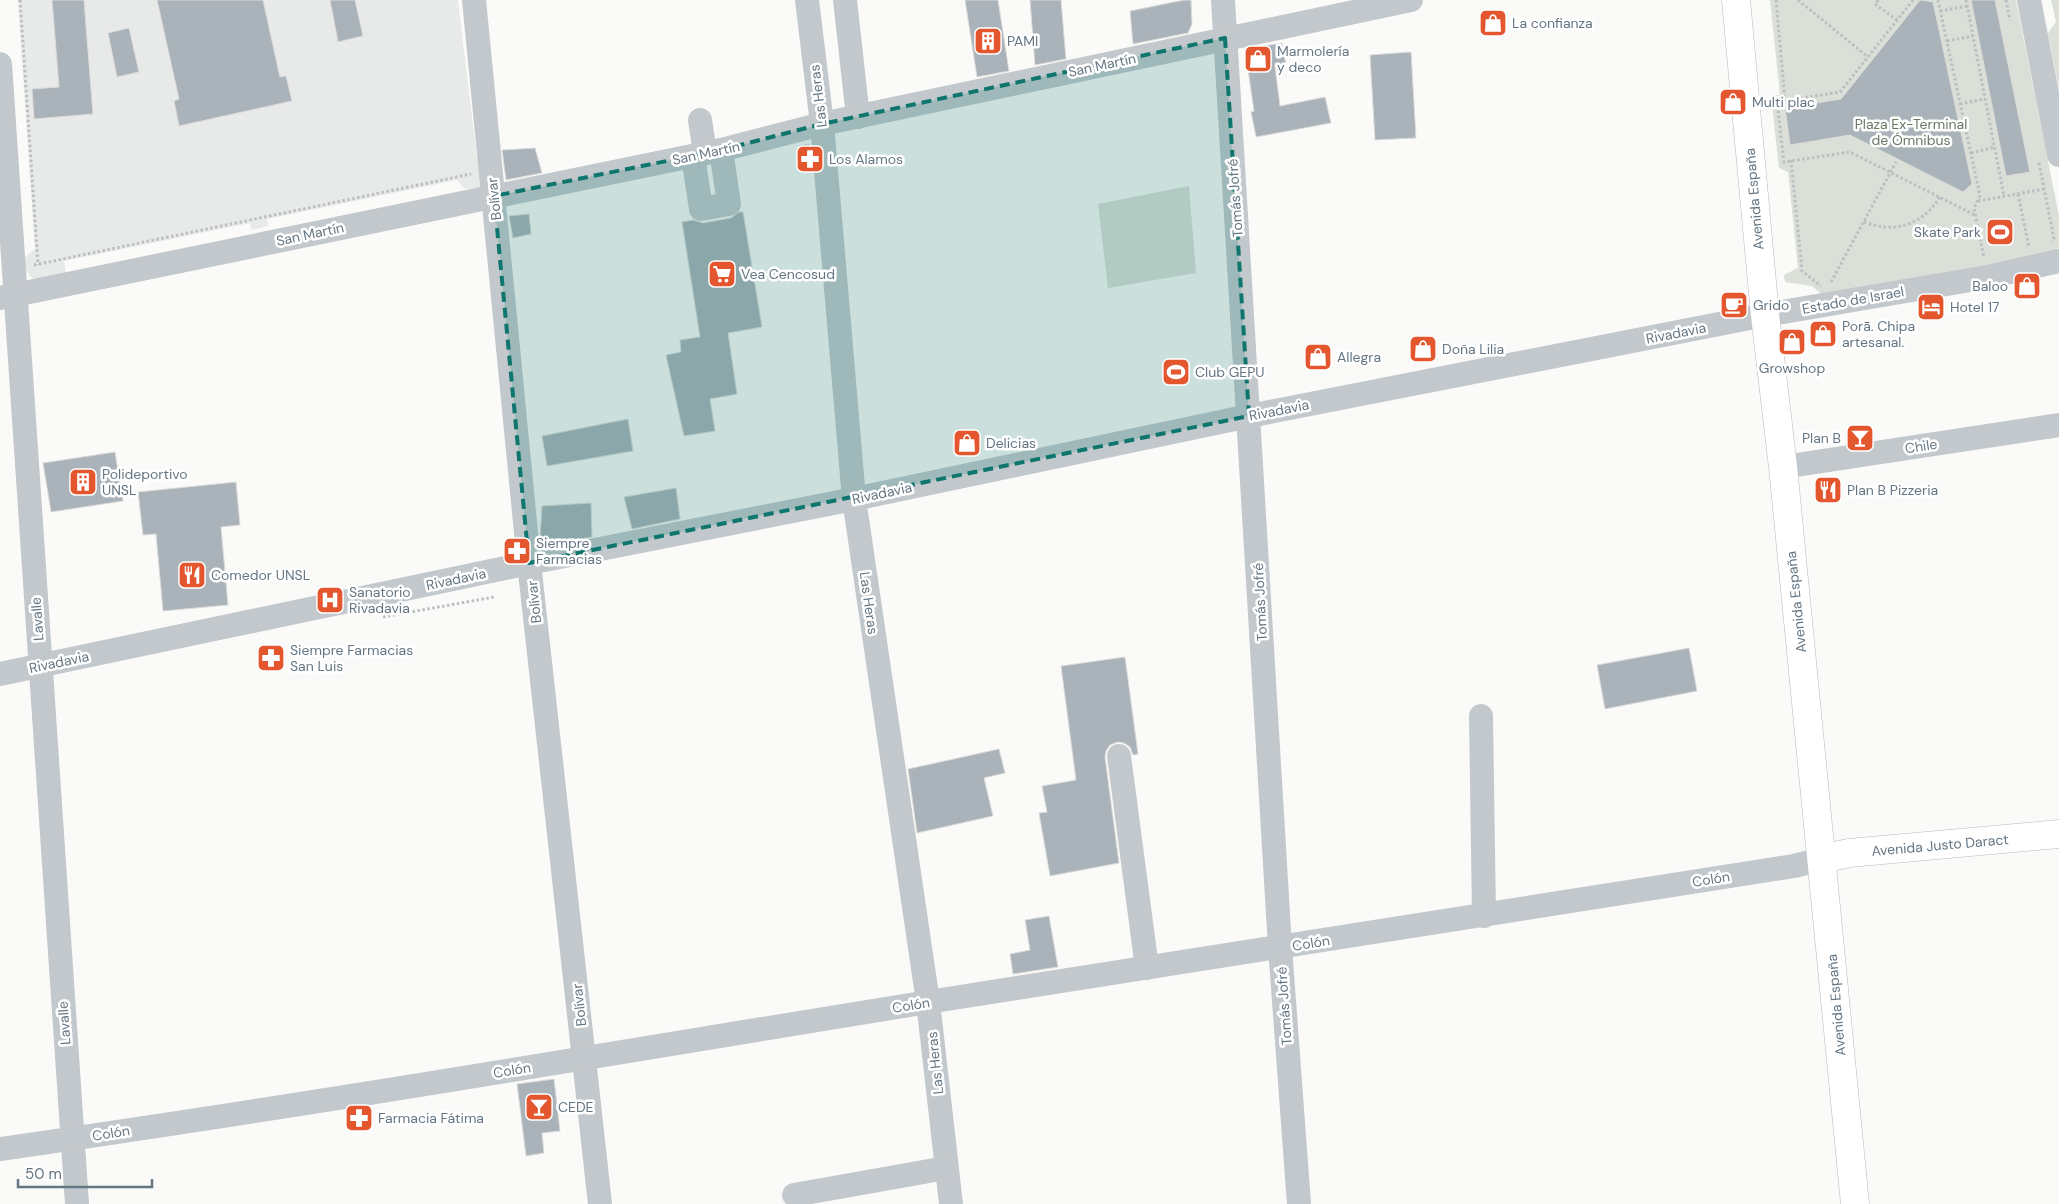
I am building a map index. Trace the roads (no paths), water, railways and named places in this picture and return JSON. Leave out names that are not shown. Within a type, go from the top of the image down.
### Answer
[{"type":"main road","name":"Avenida España","points":[[1736,0],[1765,315],[1783,467],[1854,1204]]},
{"type":"main road","name":"Avenida Justo Daract","points":[[1822,859],[1849,853],[2059,834]]},
{"type":"street","name":"Bolívar","points":[[474,0],[529,563],[600,1204]]},
{"type":"street","name":"Las Heras","points":[[807,0],[822,124],[854,499],[928,1002],[951,1204]]},
{"type":"street","points":[[845,0],[858,116]]},
{"type":"street","name":"Tomás Jofré","points":[[1223,0],[1280,948],[1299,1204]]},
{"type":"street","name":"San Martín","points":[[8,296],[706,153],[858,116],[1411,0]]},
{"type":"street","points":[[2029,0],[2049,158]]},
{"type":"street","name":"Lavalle","points":[[0,64],[8,296],[40,666],[77,1204]]},
{"type":"street","points":[[700,120],[706,153]]},
{"type":"street","name":"Estado de Israel","points":[[1765,315],[1988,277],[2055,255]]},
{"type":"street","name":"Rivadavia","points":[[0,674],[529,563],[854,499],[1249,416],[1765,315]]},
{"type":"street","name":"Chile","points":[[1783,467],[2059,425]]},
{"type":"street","points":[[1481,716],[1484,916]]},
{"type":"street","points":[[1119,756],[1147,968]]},
{"type":"street","name":"Colón","points":[[0,1149],[585,1059],[928,1002],[1484,916],[1794,866],[1822,859]]},
{"type":"street","points":[[794,1195],[946,1168]]},
{"type":"place","name":"La confianza","points":[[1493,23]]},
{"type":"place","name":"PAMI","points":[[988,41]]},
{"type":"place","name":"Marmolería y deco","points":[[1258,59]]},
{"type":"place","name":"Multi plac","points":[[1733,102]]},
{"type":"place","name":"Los Alamos","points":[[810,159]]},
{"type":"place","name":"Skate Park","points":[[2000,232]]},
{"type":"place","name":"Vea Cencosud","points":[[722,274]]},
{"type":"place","name":"Baloo","points":[[2027,286]]},
{"type":"place","name":"Grido","points":[[1734,305]]},
{"type":"place","name":"Hotel 17","points":[[1931,307]]},
{"type":"place","name":"Porā. Chipa artesanal.","points":[[1823,334]]},
{"type":"place","name":"Growshop","points":[[1792,342]]},
{"type":"place","name":"Doña Lilia","points":[[1423,349]]},
{"type":"place","name":"Allegra","points":[[1318,357]]},
{"type":"place","name":"Club GEPU","points":[[1176,372]]},
{"type":"place","name":"Plan B","points":[[1860,438]]},
{"type":"place","name":"Delicias","points":[[967,443]]},
{"type":"place","name":"Polideportivo UNSL","points":[[83,482]]},
{"type":"place","name":"Plan B Pizzeria","points":[[1828,490]]},
{"type":"place","name":"Siempre Farmacias","points":[[517,551]]},
{"type":"place","name":"Comedor UNSL","points":[[192,575]]},
{"type":"place","name":"Sanatorio Rivadavia","points":[[330,600]]},
{"type":"place","name":"Siempre Farmacias San Luis","points":[[271,658]]},
{"type":"place","name":"CEDE","points":[[539,1107]]},
{"type":"place","name":"Farmacia Fátima","points":[[359,1118]]},
{"type":"park label","name":"Plaza Ex-Terminal de Ómnibus","points":[[1911,132]]}]
